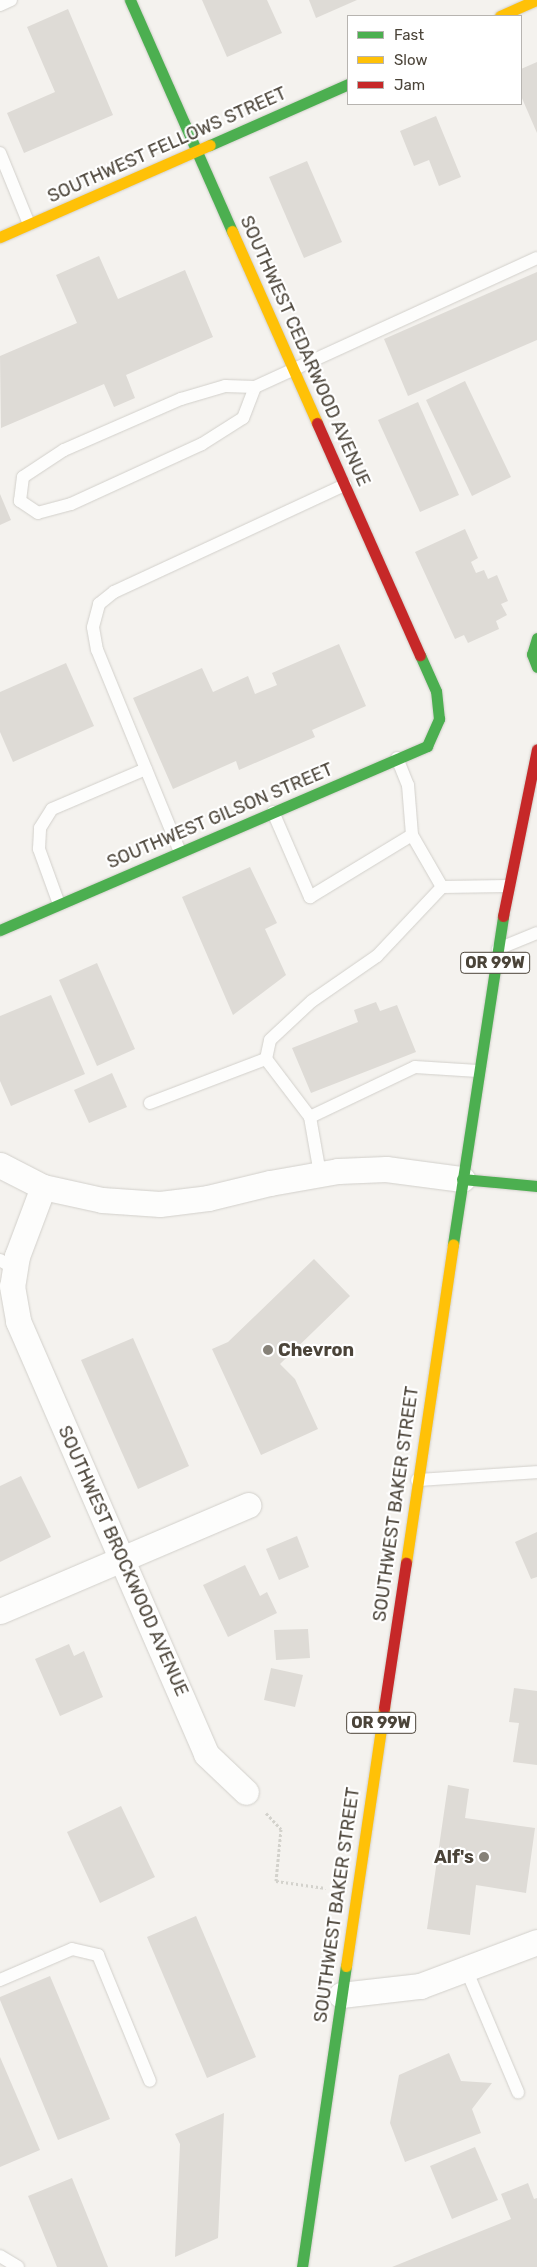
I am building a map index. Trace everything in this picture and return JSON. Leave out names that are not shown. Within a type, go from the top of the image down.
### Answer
[{"type":"main road","name":"SOUTHWEST CEDARWOOD AVENUE","points":[[130,0],[436,691],[439,719]]},
{"type":"main road","points":[[502,15],[536,0]]},
{"type":"main road","name":"SOUTHWEST FELLOWS STREET","points":[[0,237],[347,84]]},
{"type":"main road","points":[[537,638],[532,654],[537,667]]},
{"type":"main road","name":"SOUTHWEST GILSON STREET","points":[[0,930],[427,746],[439,719]]},
{"type":"main road","name":"SOUTHWEST BAKER STREET","points":[[302,2267],[478,1072],[508,886],[537,749]]},
{"type":"main road","points":[[462,1179],[537,1186]]},
{"type":"street","points":[[0,1165],[43,1187],[102,1200],[160,1204],[208,1198],[320,1174],[386,1169],[462,1179]]},
{"type":"street","name":"SOUTHWEST BROCKWOOD AVENUE","points":[[43,1187],[8,1265],[13,1303],[18,1321],[206,1754],[246,1792]]},
{"type":"street","points":[[0,1612],[248,1505]]},
{"type":"street","points":[[341,1996],[420,1986],[537,1942]]},
{"type":"lane","points":[[0,5],[11,0]]},
{"type":"lane","points":[[0,153],[29,224]]},
{"type":"lane","points":[[255,387],[243,418],[202,444],[71,504],[38,513],[20,501],[24,477],[64,450],[181,399],[226,386],[255,387],[537,258]]},
{"type":"lane","points":[[180,852],[97,650],[93,627],[99,604],[114,592],[345,485]]},
{"type":"lane","points":[[397,758],[408,786],[412,835],[442,887]]},
{"type":"lane","points":[[60,904],[39,849],[40,828],[52,809],[146,769]]},
{"type":"lane","points":[[273,812],[310,897],[412,835]]},
{"type":"lane","points":[[320,1174],[310,1117],[266,1059],[270,1040],[312,1001],[378,956],[442,887],[508,886]]},
{"type":"lane","points":[[497,950],[537,933]]},
{"type":"lane","points":[[150,1104],[266,1059]]},
{"type":"lane","points":[[310,1117],[415,1068],[478,1072]]},
{"type":"lane","points":[[417,1480],[537,1472]]},
{"type":"lane","points":[[0,1980],[72,1948],[98,1955],[150,2081]]},
{"type":"lane","points":[[466,1969],[518,2092]]},
{"type":"lane","points":[[0,2256],[18,2267]]},
{"type":"path","points":[[246,1792],[281,1829],[276,1881],[356,1892]]},
{"type":"building","points":[[202,0],[267,0],[282,33],[227,57]]},
{"type":"building","points":[[309,0],[357,0],[316,18]]},
{"type":"building","points":[[68,9],[113,115],[24,153],[7,113],[55,92],[27,27]]},
{"type":"building","points":[[537,62],[537,133],[522,98],[522,69]]},
{"type":"building","points":[[436,116],[461,177],[439,186],[429,160],[414,166],[400,131]]},
{"type":"building","points":[[307,161],[342,242],[304,258],[269,177]]},
{"type":"building","points":[[99,256],[118,299],[185,270],[213,337],[126,375],[135,398],[114,407],[104,384],[1,428],[0,356],[77,323],[56,275]]},
{"type":"building","points":[[537,272],[537,340],[408,396],[384,339]]},
{"type":"building","points":[[465,381],[511,477],[472,496],[426,400]]},
{"type":"building","points":[[418,402],[459,495],[420,512],[378,420]]},
{"type":"building","points":[[0,494],[11,520],[0,525]]},
{"type":"building","points":[[465,529],[478,558],[471,562],[476,573],[484,570],[488,579],[497,575],[508,601],[501,604],[507,615],[496,621],[499,629],[468,643],[464,635],[455,639],[415,552]]},
{"type":"building","points":[[339,644],[366,706],[312,730],[315,737],[239,770],[236,761],[173,789],[133,698],[202,668],[213,692],[248,676],[255,694],[277,685],[272,673]]},
{"type":"building","points":[[66,663],[94,726],[13,762],[0,732],[0,692]]},
{"type":"building","points":[[250,867],[277,923],[265,929],[286,975],[233,1015],[182,897]]},
{"type":"building","points":[[97,963],[135,1049],[97,1066],[59,980]]},
{"type":"building","points":[[51,995],[85,1074],[11,1106],[0,1081],[0,1016]]},
{"type":"building","points":[[376,1002],[380,1011],[397,1005],[416,1052],[311,1093],[292,1048],[358,1022],[354,1010]]},
{"type":"building","points":[[112,1073],[127,1107],[89,1123],[74,1090]]},
{"type":"building","points":[[314,1259],[350,1296],[280,1364],[295,1379],[318,1429],[261,1455],[212,1349],[228,1342]]},
{"type":"building","points":[[133,1338],[189,1466],[138,1489],[81,1360]]},
{"type":"building","points":[[21,1476],[51,1537],[0,1562],[0,1486]]},
{"type":"building","points":[[537,1532],[537,1577],[531,1579],[515,1542]]},
{"type":"building","points":[[297,1536],[309,1567],[279,1580],[266,1549]]},
{"type":"building","points":[[245,1565],[260,1596],[267,1592],[277,1613],[228,1637],[203,1585]]},
{"type":"building","points":[[308,1629],[310,1658],[276,1660],[274,1630]]},
{"type":"building","points":[[69,1644],[74,1656],[84,1651],[103,1697],[60,1716],[35,1659]]},
{"type":"building","points":[[271,1668],[303,1675],[295,1707],[264,1700]]},
{"type":"building","points":[[514,1688],[537,1691],[537,1765],[513,1762],[519,1723],[509,1722]]},
{"type":"building","name":"Alf's","points":[[448,1785],[469,1789],[465,1818],[535,1828],[526,1893],[476,1885],[470,1935],[427,1929]]},
{"type":"building","points":[[121,1806],[155,1877],[100,1903],[67,1832]]},
{"type":"building","points":[[196,1916],[256,2057],[207,2078],[147,1937]]},
{"type":"building","points":[[50,1976],[110,2119],[58,2140],[0,2000],[0,1997]]},
{"type":"building","points":[[449,2053],[461,2081],[492,2083],[472,2109],[481,2133],[405,2162],[390,2123],[399,2075]]},
{"type":"building","points":[[0,2057],[40,2150],[0,2167]]},
{"type":"building","points":[[224,2113],[218,2238],[175,2257],[180,2144],[175,2134]]},
{"type":"building","points":[[475,2147],[498,2200],[452,2219],[430,2166]]},
{"type":"building","points":[[72,2178],[108,2267],[57,2267],[28,2196]]},
{"type":"building","points":[[528,2183],[534,2199],[537,2198],[537,2267],[392,2267],[511,2219],[501,2194]]},
{"type":"traffic: fast","points":[[130,0],[232,231]]},
{"type":"traffic: fast","points":[[210,145],[347,84]]},
{"type":"traffic: fast","points":[[537,638],[532,654],[537,667]]},
{"type":"traffic: fast","points":[[0,930],[427,746],[439,719],[436,691],[420,655]]},
{"type":"traffic: fast","points":[[453,1244],[503,916]]},
{"type":"traffic: fast","points":[[462,1179],[537,1186]]},
{"type":"traffic: fast","points":[[302,2267],[346,1966]]},
{"type":"traffic: slow","points":[[502,15],[536,0]]},
{"type":"traffic: slow","points":[[0,237],[210,145]]},
{"type":"traffic: slow","points":[[232,231],[317,423]]},
{"type":"traffic: slow","points":[[406,1563],[453,1244]]},
{"type":"traffic: slow","points":[[346,1966],[384,1708]]},
{"type":"traffic: jam","points":[[317,423],[420,655]]},
{"type":"traffic: jam","points":[[503,916],[537,749]]},
{"type":"traffic: jam","points":[[384,1708],[406,1563]]},
{"type":"place","name":"Chevron","points":[[268,1350]]},
{"type":"place","name":"Alf's","points":[[484,1857]]}]
